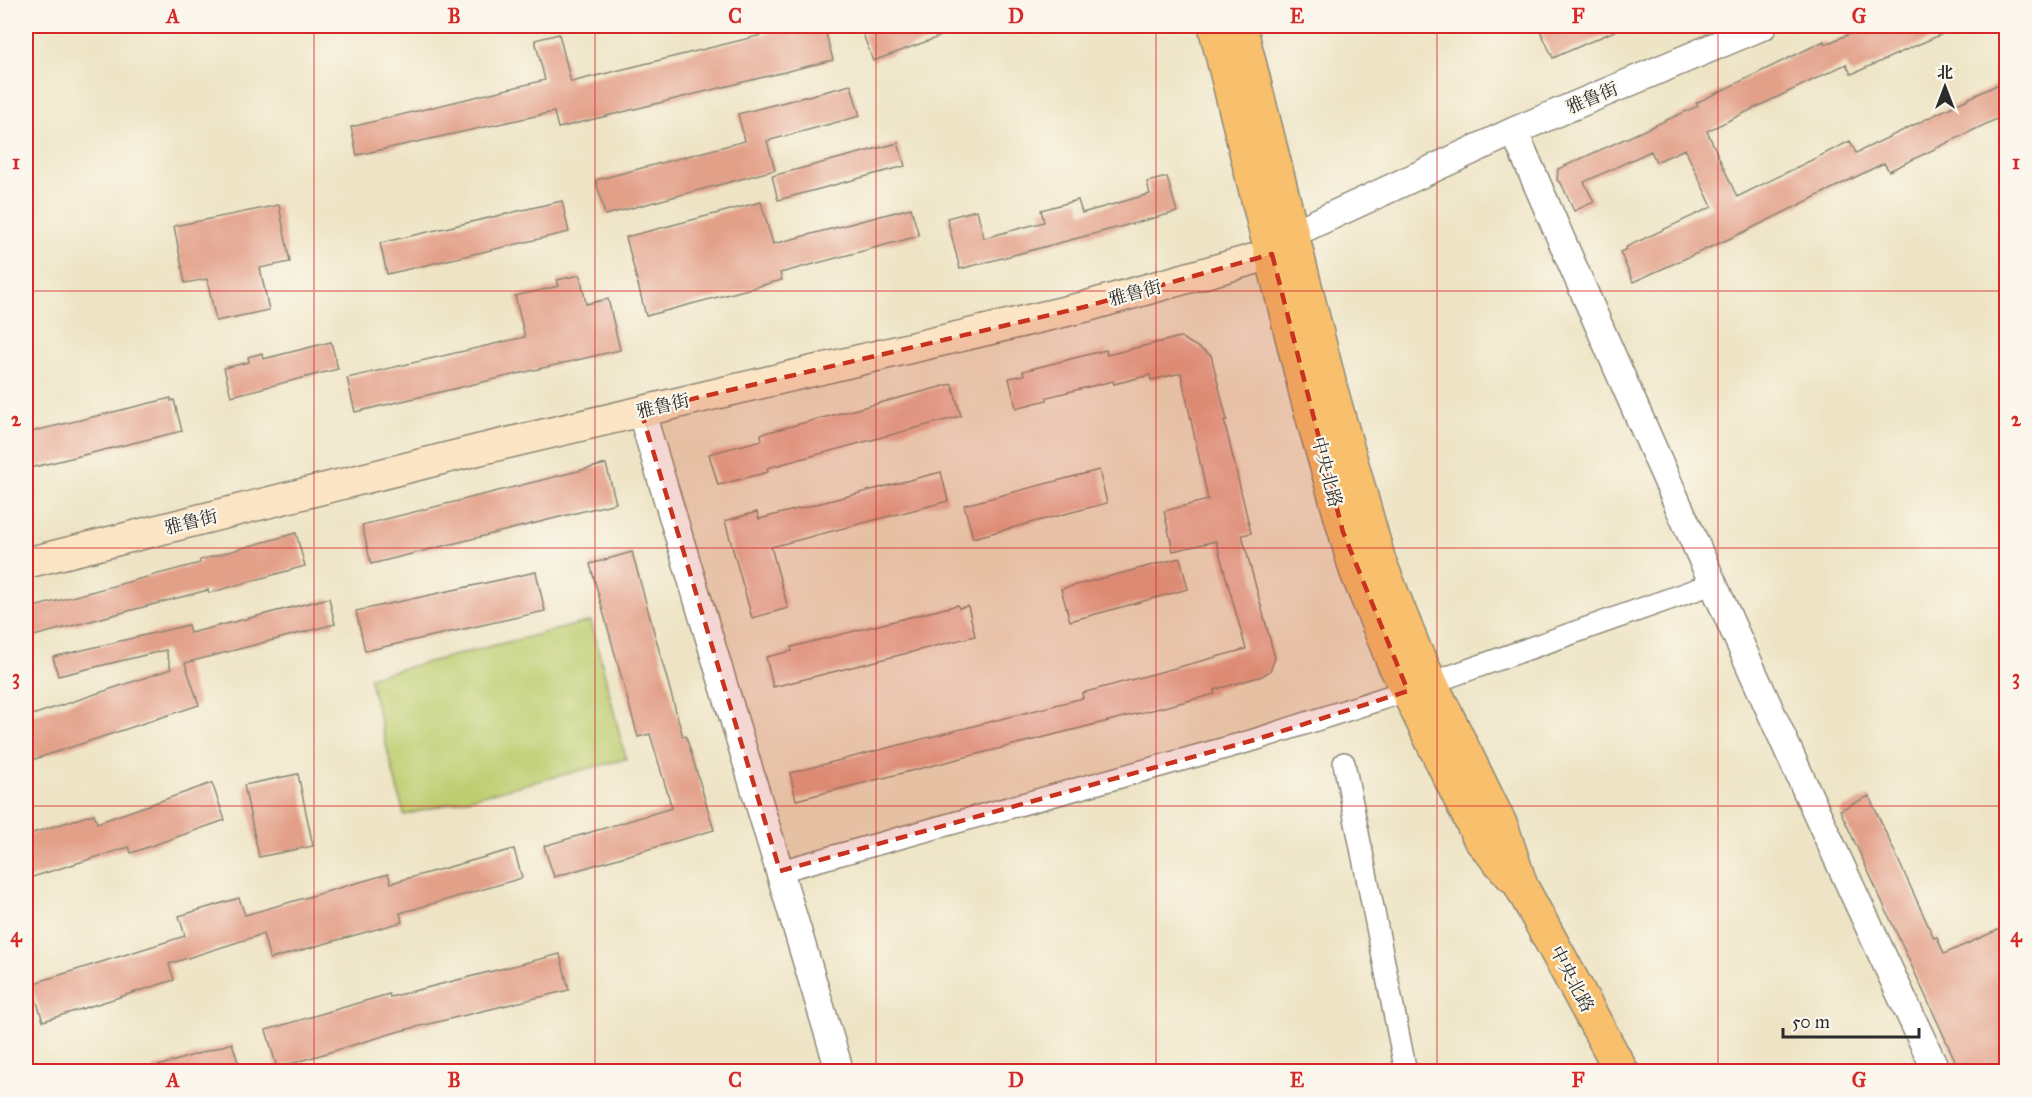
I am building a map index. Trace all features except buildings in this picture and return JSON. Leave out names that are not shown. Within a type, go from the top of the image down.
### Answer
[{"type":"main road","name":"中央北路","points":[[1215,26],[1277,241],[1420,687],[1502,828],[1521,886],[1622,1071]]},
{"type":"main road","name":"中央北路","points":[[1240,26],[1277,241]]},
{"type":"main road","name":"雅鲁街","points":[[26,563],[641,411],[1084,307],[1277,241]]},
{"type":"main road","name":"雅鲁街","points":[[26,542],[473,430],[1277,241]]},
{"type":"street","name":"雅鲁街","points":[[1277,241],[1514,131],[1763,26]]},
{"type":"street","points":[[1514,131],[1818,821],[1936,1071]]},
{"type":"street","points":[[641,411],[840,1071]]},
{"type":"street","points":[[780,871],[1254,740],[1420,687],[1712,584]]},
{"type":"street","points":[[1344,763],[1406,1071]]},
{"type":"highlighted area","points":[[1272,254],[1343,532],[1408,691],[1254,740],[780,871],[641,411],[1084,307]]},
{"type":"green space","points":[[591,621],[626,759],[404,815],[369,677]]}]
